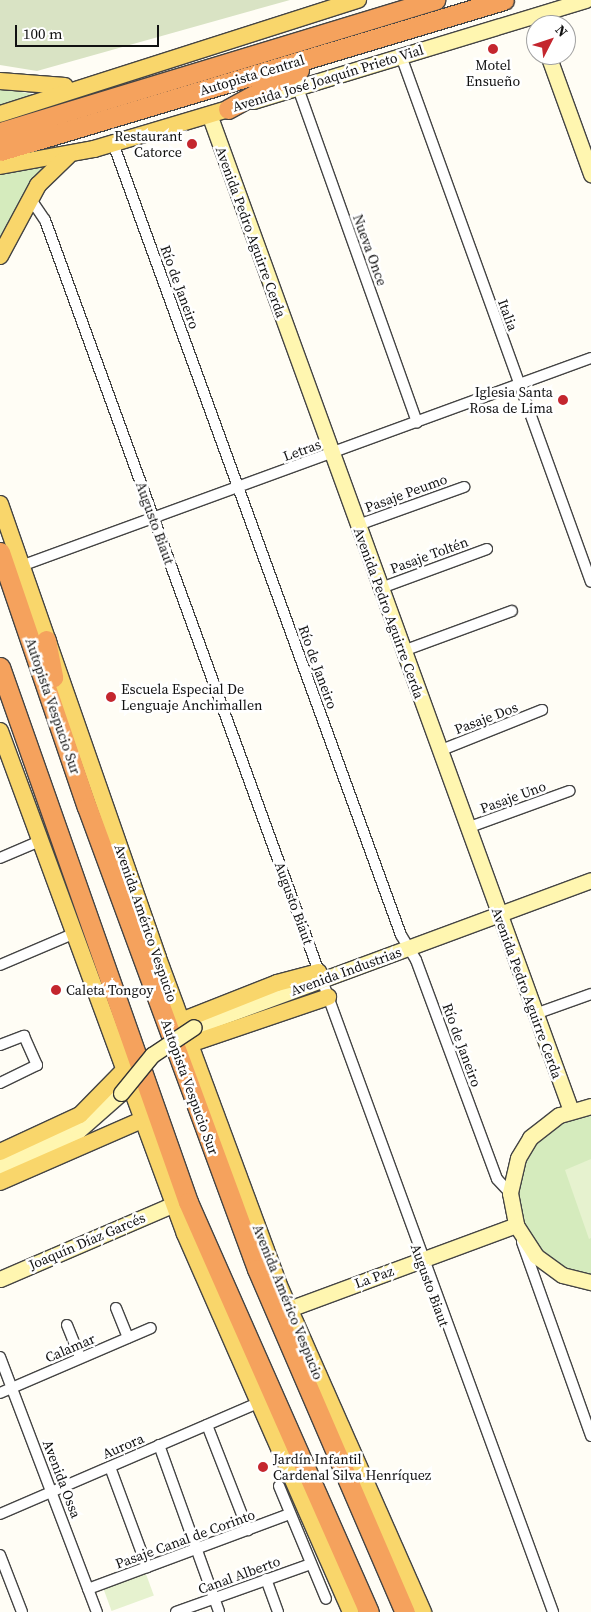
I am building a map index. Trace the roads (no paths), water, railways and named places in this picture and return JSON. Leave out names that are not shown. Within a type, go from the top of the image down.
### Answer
[{"type":"highway","name":"Autopista Central","points":[[0,132],[435,0]]},
{"type":"highway","name":"Autopista Central","points":[[0,151],[504,0]]},
{"type":"highway","points":[[228,109],[346,46]]},
{"type":"highway","name":"Autopista Vespucio Sur","points":[[0,552],[87,807],[277,1322],[405,1612]]},
{"type":"highway","points":[[46,640],[87,807]]},
{"type":"highway","points":[[0,668],[185,1193],[368,1612]]},
{"type":"highway","points":[[0,676],[9,695]]},
{"type":"main road","points":[[0,114],[358,0]]},
{"type":"main road","points":[[0,81],[44,87],[99,81]]},
{"type":"main road","name":"Avenida José Joaquín Prieto Vial","points":[[0,166],[70,154],[228,109]]},
{"type":"main road","name":"Avenida José Joaquín Prieto Vial","points":[[0,256],[30,198],[47,174],[70,154]]},
{"type":"main road","name":"Avenida Américo Vespucio","points":[[0,504],[46,640],[188,1024],[190,1044],[289,1309],[424,1612]]},
{"type":"main road","points":[[0,731],[174,1204],[258,1403],[352,1612]]},
{"type":"main road","points":[[188,1024],[277,982],[321,976]]},
{"type":"main road","points":[[190,1044],[328,997]]},
{"type":"main road","points":[[0,1156],[80,1115],[124,1070]]},
{"type":"main road","points":[[0,1182],[142,1120]]},
{"type":"street","name":"Avenida José Joaquín Prieto Vial","points":[[550,15],[586,0]]},
{"type":"street","name":"Avenida José Joaquín Prieto Vial","points":[[228,109],[401,56],[526,23]]},
{"type":"street","name":"Italia","points":[[401,56],[591,582]]},
{"type":"street","points":[[552,65],[591,174]]},
{"type":"street","name":"Nueva Once","points":[[298,88],[417,422]]},
{"type":"street","name":"Avenida Pedro Aguirre Cerda","points":[[209,114],[570,1110]]},
{"type":"street","name":"Río de Janeiro","points":[[113,143],[408,948],[497,1179],[510,1193]]},
{"type":"street","name":"Augusto Biaut","points":[[30,198],[44,215],[321,976],[421,1260],[553,1612]]},
{"type":"street","name":"Letras","points":[[21,566],[591,358]]},
{"type":"street","name":"Pasaje Peumo","points":[[358,526],[464,487]]},
{"type":"street","name":"Pasaje Toltén","points":[[381,588],[487,549]]},
{"type":"street","points":[[403,651],[512,611]]},
{"type":"street","name":"Pasaje Dos","points":[[439,751],[542,710]]},
{"type":"street","name":"Pasaje Uno","points":[[467,828],[569,791]]},
{"type":"street","points":[[0,858],[40,841]]},
{"type":"street","name":"Avenida Industrias","points":[[321,976],[408,948],[591,880]]},
{"type":"street","points":[[0,965],[75,933]]},
{"type":"street","points":[[535,1014],[591,994]]},
{"type":"street","points":[[0,1156],[78,1131],[121,1092],[152,1055],[188,1024]]},
{"type":"street","points":[[0,1045],[24,1036],[37,1067],[0,1083]]},
{"type":"street","points":[[591,1106],[570,1110],[530,1138],[518,1158],[510,1193],[518,1230],[532,1274],[591,1436]]},
{"type":"street","name":"Joaquín Díaz Garcés","points":[[0,1279],[174,1204]]},
{"type":"street","points":[[518,1230],[546,1265],[591,1282]]},
{"type":"street","name":"La Paz","points":[[289,1309],[421,1260],[518,1230]]},
{"type":"street","points":[[532,1274],[546,1265]]},
{"type":"street","points":[[116,1308],[128,1338]]},
{"type":"street","points":[[67,1325],[80,1358]]},
{"type":"street","name":"Calamar","points":[[0,1393],[151,1328]]},
{"type":"street","name":"Avenida Ossa","points":[[0,1357],[53,1492],[97,1612]]},
{"type":"street","name":"Aurora","points":[[0,1514],[258,1403]]},
{"type":"street","points":[[207,1425],[248,1530]]},
{"type":"street","points":[[159,1445],[219,1612]]},
{"type":"street","points":[[110,1467],[147,1567]]},
{"type":"street","points":[[279,1486],[326,1599]]},
{"type":"street","name":"Pasaje Canal de Corinto","points":[[88,1589],[290,1514]]},
{"type":"street","points":[[0,1555],[22,1612]]},
{"type":"street","name":"Canal Alberto","points":[[176,1612],[311,1564]]},
{"type":"street","points":[[266,1580],[278,1612]]},
{"type":"place","name":"Motel Ensueño","points":[[493,49]]},
{"type":"place","name":"Restaurant Catorce","points":[[192,144]]},
{"type":"place","name":"Iglesia Santa Rosa de Lima","points":[[563,400]]},
{"type":"place","name":"Escuela Especial De Lenguaje Anchimallen","points":[[111,697]]},
{"type":"place","name":"Caleta Tongoy","points":[[56,990]]},
{"type":"place","name":"Jardín Infantil Cardenal Silva Henríquez","points":[[263,1467]]}]
